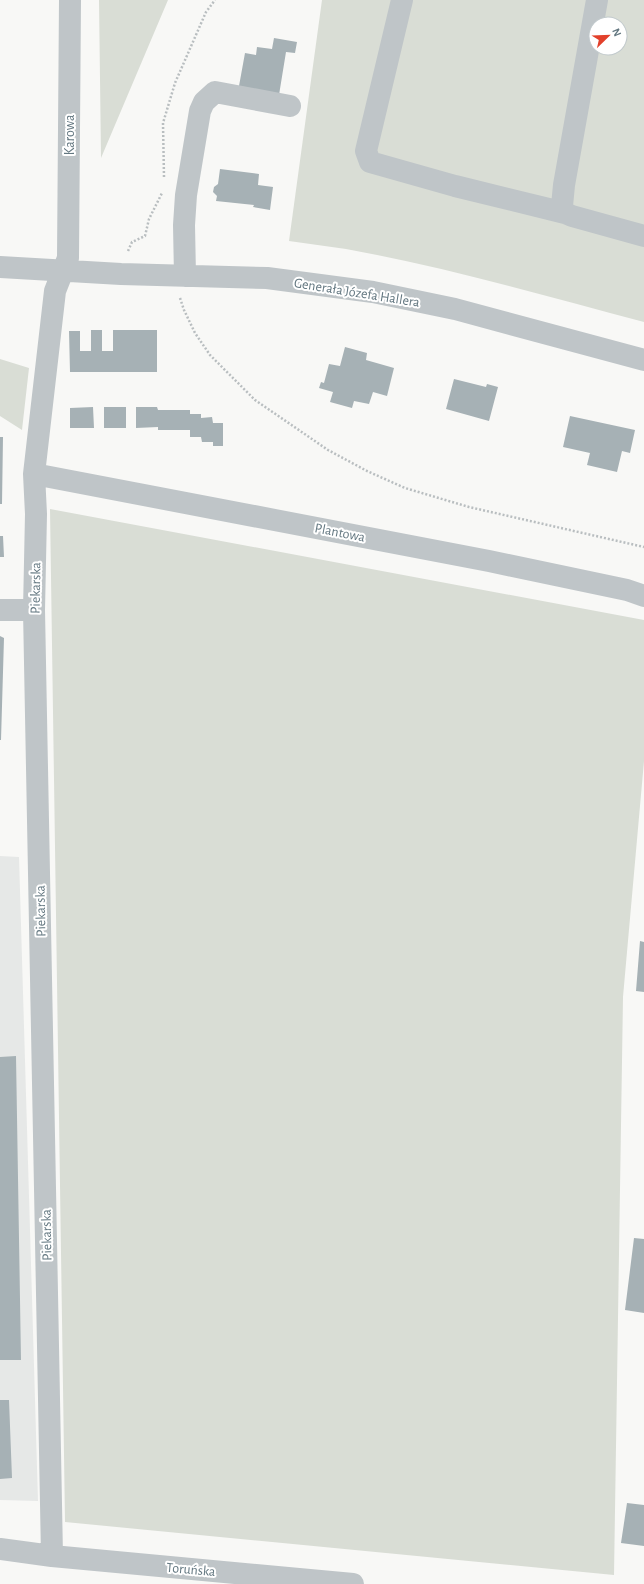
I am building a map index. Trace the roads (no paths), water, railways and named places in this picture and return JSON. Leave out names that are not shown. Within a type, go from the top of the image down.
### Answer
[{"type":"street","name":"Karowa","points":[[63,270],[68,258],[70,0]]},
{"type":"street","points":[[402,0],[366,151],[370,162],[456,186],[565,213],[644,236]]},
{"type":"street","points":[[565,213],[562,206],[564,185],[597,0]]},
{"type":"street","points":[[184,289],[184,224],[186,195],[199,118],[204,102],[215,92],[290,106]]},
{"type":"street","name":"Generała Józefa Hallera","points":[[0,267],[63,270],[184,289],[267,278],[373,292],[455,309],[644,360]]},
{"type":"street","name":"Piekarska","points":[[52,1556],[34,610],[36,514],[34,474],[55,291],[63,270]]},
{"type":"street","name":"Plantowa","points":[[34,474],[489,561],[627,590],[644,596]]},
{"type":"street","points":[[0,610],[34,610]]},
{"type":"street","name":"Toruńska","points":[[0,1549],[52,1556],[353,1584]]}]
